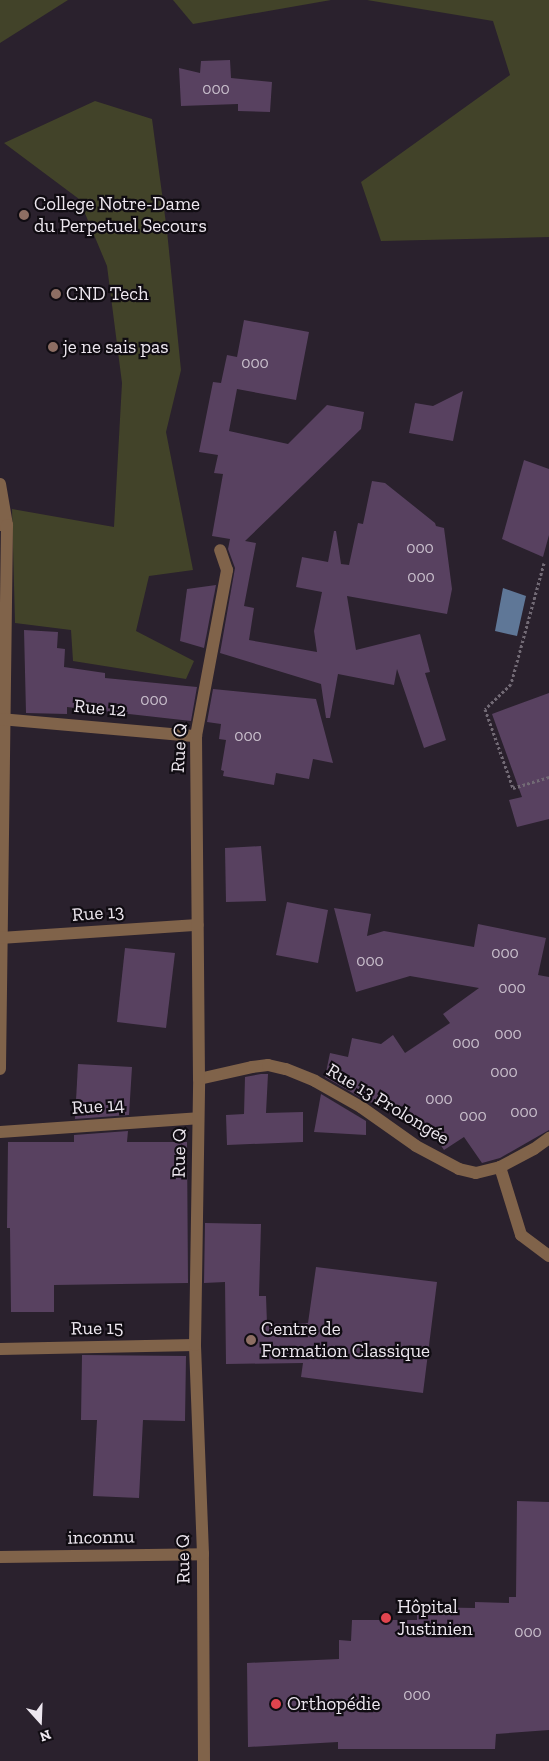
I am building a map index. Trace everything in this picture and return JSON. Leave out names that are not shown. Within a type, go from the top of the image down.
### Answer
[{"type":"street","points":[[0,484],[4,525],[0,1069]]},
{"type":"street","name":"Rue Q","points":[[204,1761],[203,1554],[195,1345],[199,1079],[196,736],[228,570],[220,550]]},
{"type":"street","name":"Rue 12","points":[[3,719],[196,736]]},
{"type":"street","name":"Rue 13","points":[[2,938],[198,925]]},
{"type":"street","name":"Rue 13 Prolongée","points":[[199,1079],[233,1070],[268,1065],[286,1069],[322,1085],[360,1107],[416,1146],[459,1169],[476,1173],[500,1167],[534,1149],[549,1138]]},
{"type":"street","name":"Rue 14","points":[[0,1132],[198,1118]]},
{"type":"street","points":[[500,1167],[521,1235],[549,1256]]},
{"type":"street","name":"Rue 15","points":[[0,1349],[195,1345]]},
{"type":"street","name":"inconnu","points":[[0,1557],[203,1554]]},
{"type":"path","points":[[544,562],[511,684],[485,709],[513,788],[549,777]]},
{"type":"green space","points":[[0,0],[68,0],[0,43]]},
{"type":"green space","points":[[173,0],[331,0],[193,24]]},
{"type":"green space","points":[[367,0],[549,0],[549,237],[381,241],[361,182],[510,75],[493,21]]},
{"type":"green space","points":[[95,101],[152,119],[167,231],[181,370],[166,432],[193,570],[149,576],[136,631],[194,661],[186,679],[73,661],[71,630],[15,623],[12,509],[114,527],[122,383],[107,266],[79,199],[4,143]]},
{"type":"water","points":[[503,588],[526,596],[517,636],[495,631]]},
{"type":"building","points":[[230,60],[231,78],[272,82],[270,112],[238,111],[238,104],[181,106],[179,68],[200,73],[201,61]]},
{"type":"building","points":[[244,320],[309,332],[296,400],[237,389],[229,431],[288,444],[327,405],[364,412],[361,429],[245,541],[256,543],[244,606],[254,608],[249,640],[317,652],[314,631],[322,592],[296,587],[302,557],[328,562],[334,531],[336,531],[341,564],[349,565],[358,523],[363,524],[372,481],[385,483],[435,523],[436,526],[444,528],[452,589],[447,614],[347,596],[356,650],[420,634],[430,672],[425,673],[446,740],[424,748],[397,669],[394,685],[338,674],[330,718],[326,718],[321,684],[220,653],[235,568],[228,549],[230,539],[212,536],[223,474],[214,473],[218,455],[199,452],[213,382],[221,383],[227,355],[237,357]]},
{"type":"building","points":[[463,391],[453,441],[409,433],[415,403],[433,406]]},
{"type":"building","points":[[524,460],[549,469],[549,535],[543,557],[502,539]]},
{"type":"building","points":[[216,585],[204,648],[180,641],[187,589]]},
{"type":"building","points":[[24,630],[58,632],[57,648],[65,649],[64,667],[105,673],[105,678],[197,687],[191,721],[67,707],[67,714],[26,713]]},
{"type":"building","points":[[213,689],[316,699],[333,763],[313,759],[309,779],[276,773],[274,785],[223,776],[224,771],[221,770],[226,740],[219,739],[221,724],[207,722]]},
{"type":"building","points":[[549,693],[549,819],[517,827],[509,800],[522,797],[492,714]]},
{"type":"building","points":[[261,846],[266,901],[226,902],[225,848]]},
{"type":"building","points":[[287,902],[328,910],[318,963],[276,955]]},
{"type":"building","points":[[334,908],[371,914],[367,936],[384,931],[474,947],[478,924],[546,938],[538,975],[549,977],[549,1130],[500,1158],[482,1163],[464,1137],[444,1150],[430,1129],[424,1133],[407,1107],[368,1102],[325,1077],[330,1053],[348,1057],[352,1038],[381,1044],[393,1035],[405,1053],[450,1023],[443,1014],[479,988],[410,976],[356,992]]},
{"type":"building","points":[[125,948],[175,953],[166,1028],[117,1022]]},
{"type":"building","points":[[78,1064],[132,1067],[129,1115],[75,1119]]},
{"type":"building","points":[[268,1074],[266,1113],[303,1112],[303,1142],[227,1145],[226,1115],[244,1114],[245,1077]]},
{"type":"building","points":[[321,1094],[366,1121],[366,1135],[314,1132]]},
{"type":"building","points":[[128,1131],[127,1142],[187,1142],[188,1283],[54,1285],[54,1312],[11,1312],[10,1228],[7,1228],[8,1142],[74,1142],[74,1135]]},
{"type":"building","points":[[205,1223],[261,1224],[259,1296],[266,1296],[267,1324],[308,1323],[316,1267],[437,1282],[423,1393],[301,1377],[303,1363],[226,1364],[225,1282],[204,1283]]},
{"type":"building","points":[[82,1355],[186,1356],[185,1421],[143,1420],[139,1498],[93,1496],[97,1420],[81,1420]]},
{"type":"building","points":[[517,1501],[549,1502],[549,1730],[496,1734],[495,1749],[338,1749],[338,1742],[248,1747],[247,1663],[339,1659],[339,1640],[351,1641],[352,1620],[417,1620],[417,1607],[475,1608],[475,1602],[509,1603],[509,1597],[516,1597]]},
{"type":"place","name":"College Notre-Dame du Perpetuel Secours","points":[[24,215]]},
{"type":"place","name":"CND Tech","points":[[56,294]]},
{"type":"place","name":"je ne sais pas","points":[[53,347]]},
{"type":"place","name":"Centre de Formation Classique","points":[[251,1340]]},
{"type":"place","name":"Hôpital Justinien","points":[[386,1618]]},
{"type":"place","name":"Orthopédie","points":[[276,1704]]}]
